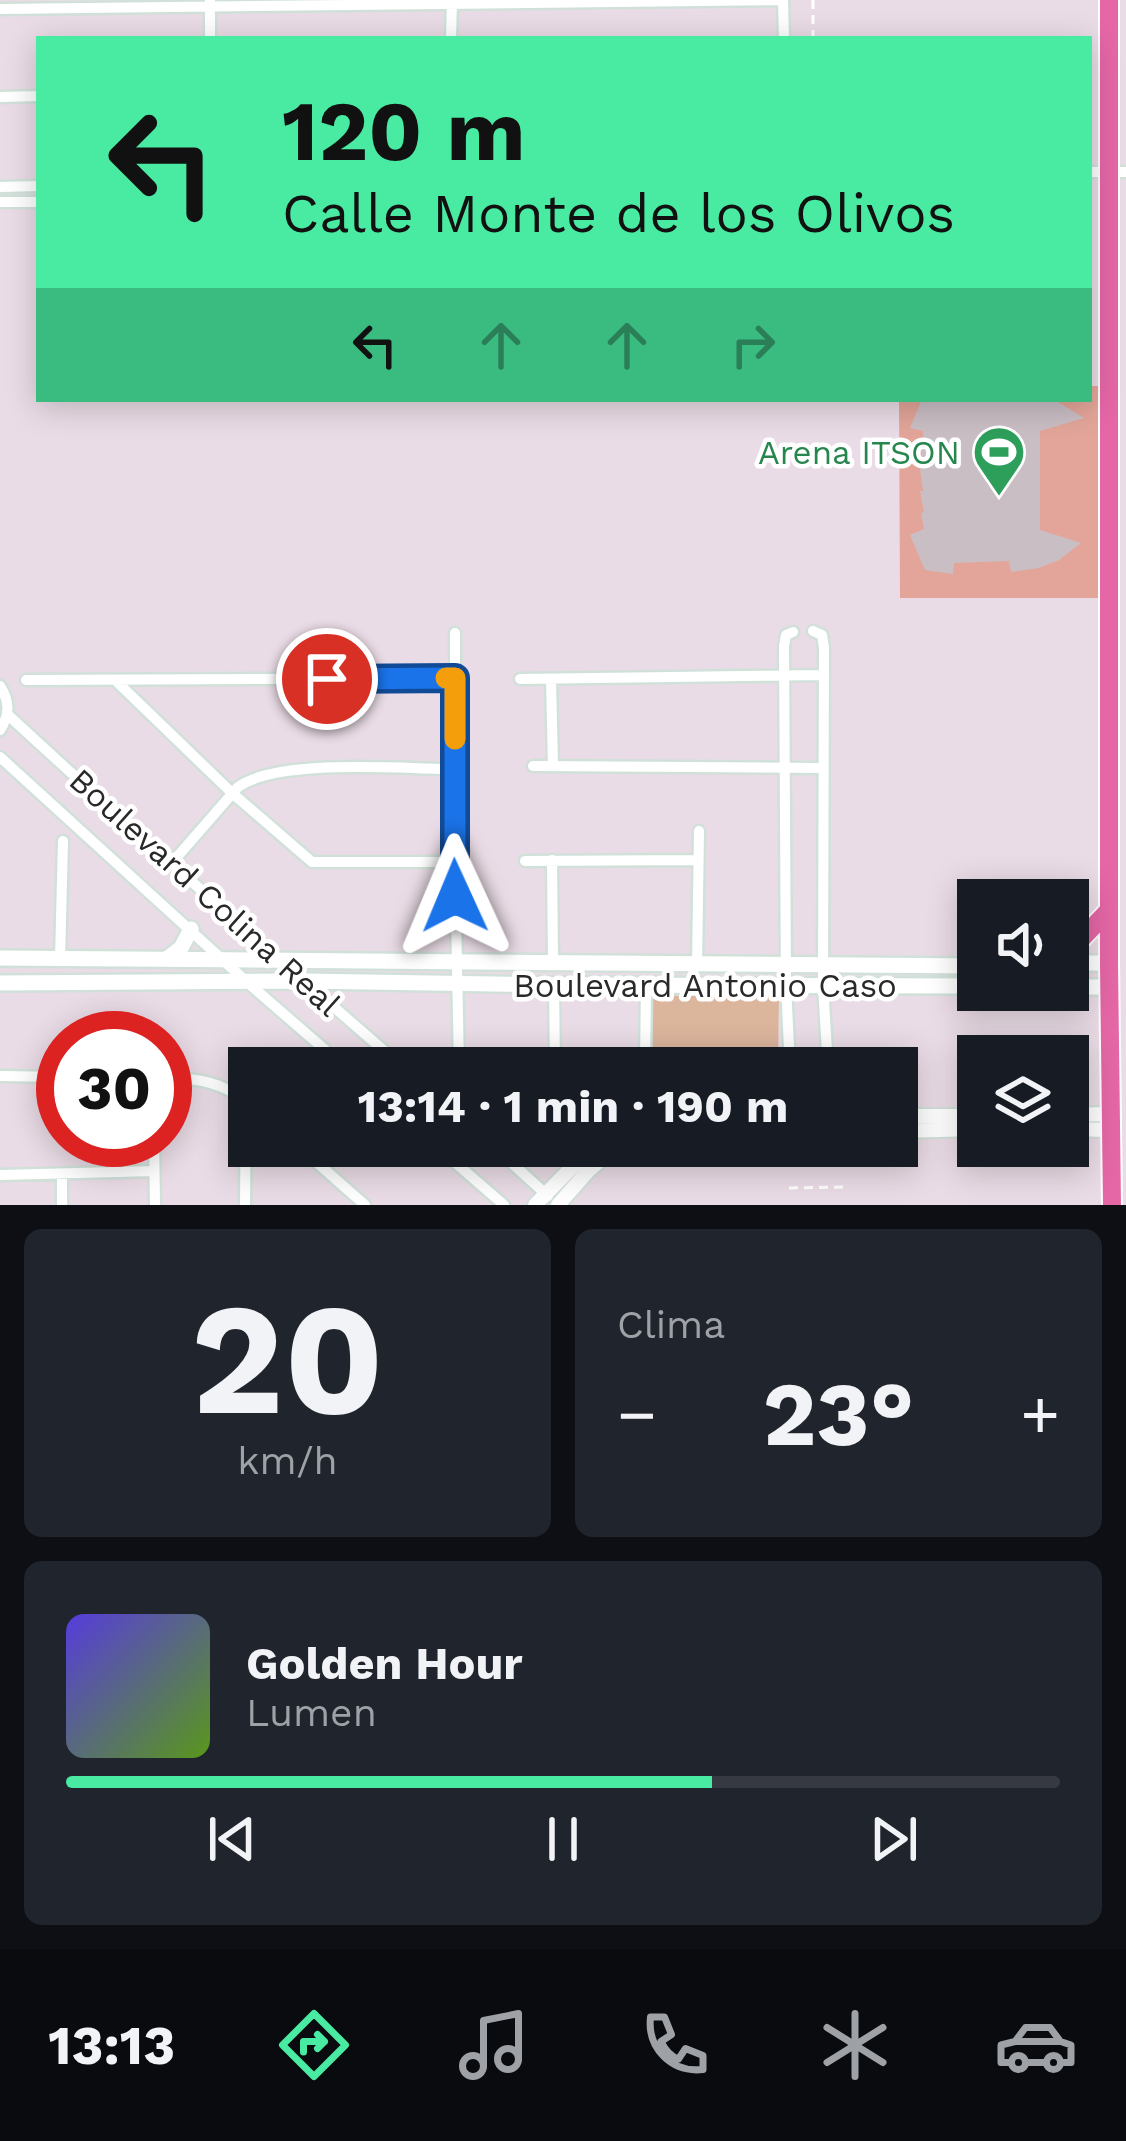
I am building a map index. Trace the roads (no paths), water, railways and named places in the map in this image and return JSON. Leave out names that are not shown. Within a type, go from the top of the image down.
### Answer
[{"type":"main road","points":[[1109,0],[1109,910],[1118,987],[1112,1205]]},
{"type":"main road","points":[[1089,931],[1109,910]]},
{"type":"main road","points":[[169,958],[191,929]]},
{"type":"main road","name":"Boulevard Antonio Caso","points":[[0,958],[957,966]]},
{"type":"main road","points":[[912,965],[913,986]]},
{"type":"main road","name":"Boulevard Antonio Caso","points":[[0,983],[957,986]]},
{"type":"street","points":[[0,10],[210,3],[783,0],[784,36]]},
{"type":"street","points":[[451,36],[452,1]]},
{"type":"street","points":[[210,3],[210,36]]},
{"type":"street","points":[[0,97],[36,96]]},
{"type":"street","points":[[0,187],[36,186]]},
{"type":"street","points":[[0,202],[36,202]]},
{"type":"street","points":[[789,1047],[784,676],[785,638],[793,632]]},
{"type":"street","points":[[813,632],[823,638],[827,1047]]},
{"type":"street","points":[[455,633],[458,1047]]},
{"type":"street","points":[[520,679],[822,675]]},
{"type":"street","points":[[26,680],[455,678]]},
{"type":"street","points":[[115,679],[232,794],[312,862],[454,862]]},
{"type":"street","points":[[551,679],[553,766]]},
{"type":"street","points":[[0,686],[8,714],[0,730]]},
{"type":"street","name":"Boulevard Colina Real","points":[[8,714],[170,865],[380,1047]]},
{"type":"street","name":"Boulevard Colina Real","points":[[0,757],[322,1047]]},
{"type":"street","points":[[533,766],[822,768]]},
{"type":"street","points":[[170,865],[250,778],[289,770],[455,769]]},
{"type":"street","points":[[698,964],[699,831]]},
{"type":"street","points":[[60,959],[63,841]]},
{"type":"street","points":[[552,860],[554,962]]},
{"type":"street","points":[[525,861],[698,860]]},
{"type":"street","points":[[645,1047],[646,984]]},
{"type":"street","points":[[554,985],[555,1047]]},
{"type":"street","points":[[0,1076],[36,1077]]},
{"type":"street","points":[[192,1080],[210,1081],[228,1091]]},
{"type":"street","points":[[918,1116],[957,1116]]},
{"type":"street","points":[[1089,1118],[1111,1122]]},
{"type":"street","points":[[1089,1126],[1111,1122]]},
{"type":"street","points":[[918,1130],[957,1130]]},
{"type":"street","points":[[154,1167],[155,1205]]},
{"type":"street","points":[[245,1205],[246,1167]]},
{"type":"street","points":[[321,1167],[364,1205]]},
{"type":"street","points":[[460,1167],[504,1205]]},
{"type":"street","points":[[512,1167],[541,1199],[559,1205],[593,1167]]},
{"type":"street","points":[[541,1199],[572,1167]]},
{"type":"street","points":[[0,1174],[154,1171]]},
{"type":"street","points":[[62,1174],[62,1205]]},
{"type":"place","name":"Arena ITSON","points":[[999,498]]}]
